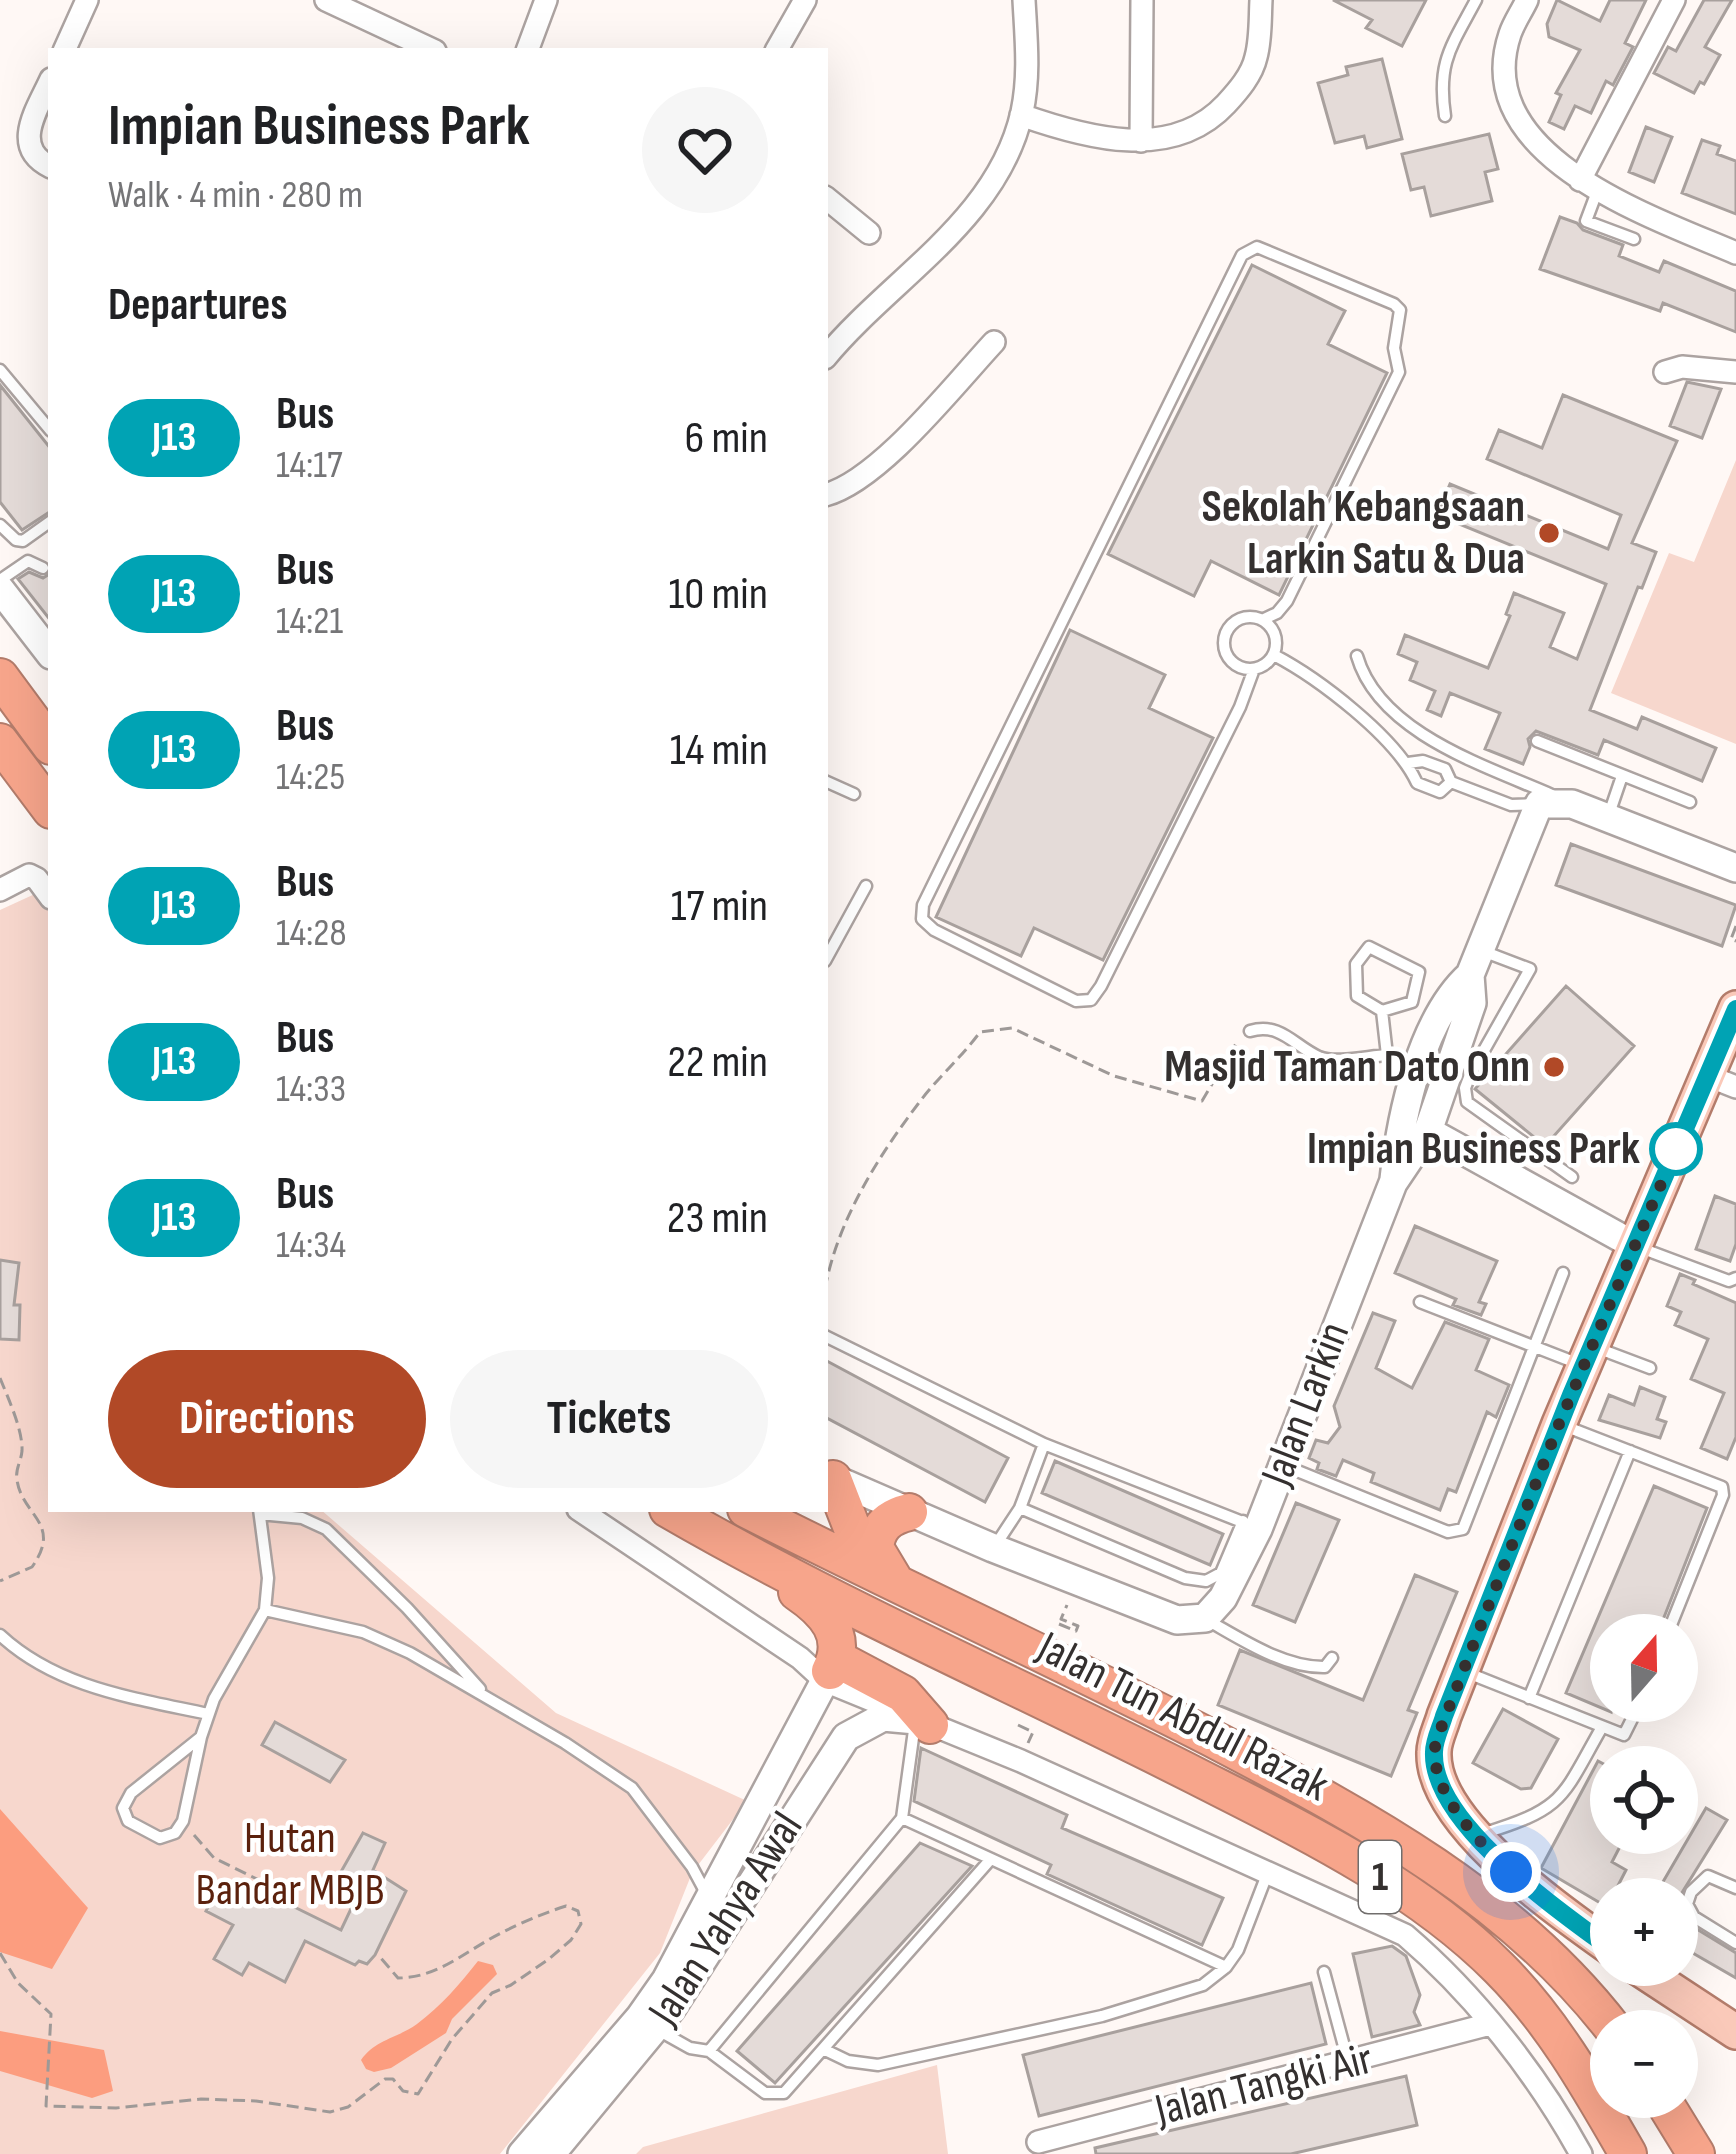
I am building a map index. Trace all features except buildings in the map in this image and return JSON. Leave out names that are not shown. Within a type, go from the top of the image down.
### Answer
[{"type":"highway","points":[[0,677],[48,742]]},
{"type":"highway","points":[[0,742],[48,806]]},
{"type":"highway","points":[[829,1477],[852,1528],[874,1548],[898,1586]]},
{"type":"highway","name":"Jalan Tun Abdul Razak","points":[[673,1512],[735,1548],[1244,1800],[1402,1891],[1468,1941],[1526,1997],[1573,2061],[1628,2154]]},
{"type":"highway","name":"Jalan Tun Abdul Razak","points":[[752,1512],[1167,1715],[1419,1853],[1527,1937],[1599,2010]]},
{"type":"highway","points":[[874,1548],[886,1522],[909,1512]]},
{"type":"highway","points":[[735,1548],[818,1606],[835,1629],[823,1668],[903,1694],[923,1722]]},
{"type":"highway","points":[[1674,2118],[1696,2154]]},
{"type":"main road","points":[[1590,1932],[1511,1872],[1476,1836],[1444,1787],[1434,1753],[1559,1424],[1634,1245],[1724,1069],[1736,1008]]},
{"type":"main road","points":[[1666,1986],[1736,2032]]},
{"type":"street","points":[[65,48],[87,0]]},
{"type":"street","points":[[326,0],[429,48]]},
{"type":"street","points":[[528,48],[546,0]]},
{"type":"street","points":[[778,48],[805,0]]},
{"type":"street","points":[[828,355],[974,210],[998,170],[1021,115],[1028,65],[1024,0]]},
{"type":"street","points":[[1141,141],[1142,0]]},
{"type":"street","points":[[1021,115],[1105,139],[1141,141],[1194,129],[1241,88],[1256,59],[1262,0]]},
{"type":"street","points":[[1527,0],[1509,36],[1509,98],[1531,137],[1589,184],[1736,253]]},
{"type":"street","points":[[1589,184],[1674,0]]},
{"type":"street","points":[[48,87],[27,133],[29,147],[48,166]]},
{"type":"street","points":[[828,199],[869,233]]},
{"type":"street","points":[[828,494],[843,490],[878,464],[994,342]]},
{"type":"street","points":[[1665,372],[1682,367],[1736,372]]},
{"type":"street","points":[[0,584],[48,651]]},
{"type":"street","points":[[1539,804],[1572,804],[1736,868]]},
{"type":"street","name":"Jalan Larkin","points":[[1204,1618],[1223,1598],[1250,1525],[1282,1465],[1393,1183],[1428,1131],[1472,1003],[1475,963],[1539,804]]},
{"type":"street","points":[[0,890],[26,875],[37,879],[48,894]]},
{"type":"street","name":"Jalan Larkin","points":[[1393,1183],[1403,1112],[1421,1061],[1450,993],[1475,963]]},
{"type":"street","points":[[1421,1061],[1428,1131],[1634,1245]]},
{"type":"street","points":[[829,1477],[993,1549],[1177,1620],[1204,1618]]},
{"type":"street","points":[[583,1512],[823,1668]]},
{"type":"street","name":"Jalan Yahya Awal","points":[[522,2154],[640,2017],[672,1971],[823,1668]]},
{"type":"street","name":"Jalan Yahya Awal","points":[[551,2154],[656,2028],[846,1737],[883,1718],[923,1722]]},
{"type":"street","points":[[923,1722],[1405,1935],[1490,2024],[1559,2115],[1581,2154]]},
{"type":"street","name":"Jalan Tangki Air","points":[[1038,2143],[1490,2024]]},
{"type":"lane","points":[[1445,116],[1439,79],[1476,0]]},
{"type":"lane","points":[[1589,184],[1586,221],[1634,239]]},
{"type":"lane","points":[[1254,670],[1232,662],[1224,639],[1238,620],[1262,620],[1287,601],[1399,372],[1394,348],[1400,310],[1257,247],[1242,255],[923,905],[922,919],[934,930],[1076,1001],[1090,1000],[1197,793],[1254,670],[1274,656],[1276,639],[1262,620]]},
{"type":"lane","points":[[0,370],[48,427]]},
{"type":"lane","points":[[0,525],[23,541],[48,523]]},
{"type":"lane","points":[[0,584],[28,561],[43,568]]},
{"type":"lane","points":[[1274,656],[1313,676],[1408,763],[1417,783],[1440,792],[1451,782]]},
{"type":"lane","points":[[1357,656],[1361,670],[1385,701],[1424,736],[1572,804]]},
{"type":"lane","points":[[1537,741],[1690,802]]},
{"type":"lane","points":[[1408,763],[1423,761],[1445,769],[1451,782],[1511,805],[1539,804]]},
{"type":"lane","points":[[1608,817],[1622,776]]},
{"type":"lane","points":[[828,782],[854,794]]},
{"type":"lane","points":[[828,956],[866,886]]},
{"type":"lane","points":[[1369,947],[1420,971],[1412,1002],[1382,1011],[1357,996],[1356,964],[1369,947]]},
{"type":"lane","points":[[1475,963],[1530,969],[1470,1075],[1467,1102],[1572,1178]]},
{"type":"lane","points":[[1382,1011],[1387,1055]]},
{"type":"lane","points":[[1250,1031],[1269,1028],[1322,1059],[1387,1055],[1421,1061]]},
{"type":"lane","points":[[1634,1245],[1729,1281],[1736,1278]]},
{"type":"lane","points":[[1282,1465],[1448,1532],[1463,1528],[1563,1273]]},
{"type":"lane","points":[[1420,1302],[1534,1347],[1650,1368]]},
{"type":"lane","points":[[828,1337],[1044,1444],[1250,1525],[1221,1573],[1206,1581],[1185,1578],[1020,1508]]},
{"type":"lane","points":[[1559,1424],[1722,1487],[1723,1495],[1675,1614]]},
{"type":"lane","points":[[993,1549],[1020,1508],[1044,1444]]},
{"type":"lane","points":[[1529,1698],[1630,1451]]},
{"type":"lane","points":[[201,1737],[131,1793],[123,1808],[128,1821],[160,1838],[175,1833],[184,1818],[208,1714],[265,1610],[268,1578],[260,1512],[302,1519],[326,1529],[421,1622],[484,1694]]},
{"type":"lane","points":[[265,1610],[363,1632],[410,1653],[632,1788],[692,1867],[708,1897]]},
{"type":"lane","points":[[1204,1618],[1304,1666],[1325,1667],[1332,1658]]},
{"type":"lane","points":[[0,1635],[25,1658],[65,1678],[208,1714]]},
{"type":"lane","points":[[1462,1671],[1624,1735],[1630,1722]]},
{"type":"lane","points":[[709,2051],[902,1817],[923,1722]]},
{"type":"lane","points":[[1476,1836],[1543,1813],[1561,1799],[1602,1726]]},
{"type":"lane","points":[[902,1817],[1226,1967]]},
{"type":"lane","points":[[656,2028],[689,2048],[709,2051],[765,2093],[784,2092],[990,1860]]},
{"type":"lane","points":[[692,1867],[724,1868]]},
{"type":"lane","points":[[823,2049],[848,2062],[878,2065],[1102,2016],[1202,1985],[1226,1967],[1238,1950],[1268,1872]]},
{"type":"lane","points":[[1736,1888],[1708,1876],[1691,1892],[1687,1904],[1694,1917],[1736,1943]]},
{"type":"lane","points":[[1324,1972],[1349,2064]]},
{"type":"path","points":[[1736,926],[1731,939],[1736,941]]},
{"type":"path","points":[[828,1272],[831,1254],[872,1172],[920,1100],[980,1032],[1012,1028],[1114,1076],[1202,1101],[1232,1046],[1250,1031]]},
{"type":"path","points":[[0,1378],[22,1444],[16,1475],[19,1490],[40,1520],[44,1540],[32,1567],[0,1581]]},
{"type":"path","points":[[1018,1725],[1033,1732]]},
{"type":"path","points":[[184,1818],[214,1858],[261,1881],[269,1907]]},
{"type":"path","points":[[0,1953],[18,1983],[51,2014],[46,2106],[116,2108],[201,2099],[330,2111],[348,2107],[386,2080],[393,2079],[403,2091],[418,2094],[452,2039],[492,1994],[549,1959],[581,1924],[578,1911],[566,1906],[412,1978],[398,1978],[380,1958]]},
{"type":"green space","points":[[1736,460],[1736,744],[1611,693],[1669,553],[1694,562]]},
{"type":"green space","name":"Hutan Bandar MBJB","points":[[37,893],[48,909],[48,1512],[323,1512],[556,1713],[747,1801],[692,1873],[660,1953],[500,2154],[0,2154],[0,910]]},
{"type":"green space","points":[[937,2065],[948,2154],[636,2154],[643,2147]]},
{"type":"shaded area","points":[[0,1809],[88,1908],[52,1969],[0,1952]]},
{"type":"shaded area","points":[[478,1961],[493,1965],[497,1974],[452,2019],[446,2033],[391,2068],[366,2069],[361,2060],[367,2053],[426,2017]]},
{"type":"shaded area","points":[[0,2031],[104,2050],[113,2091],[92,2098],[0,2071]]},
{"type":"bus line","name":"J13","points":[[1590,1933],[1492,1855],[1444,1787],[1434,1753],[1444,1716],[1559,1424],[1736,1009]]},
{"type":"place","name":"Sekolah Kebangsaan Larkin Satu & Dua","points":[[1549,533]]},
{"type":"place","name":"Masjid Taman Dato Onn","points":[[1554,1067]]},
{"type":"place","name":"Impian Business Park","points":[[1676,1149]]},
{"type":"route","points":[[1511,1872],[1476,1836],[1444,1787],[1436,1767],[1436,1741],[1559,1424],[1676,1149]]}]
